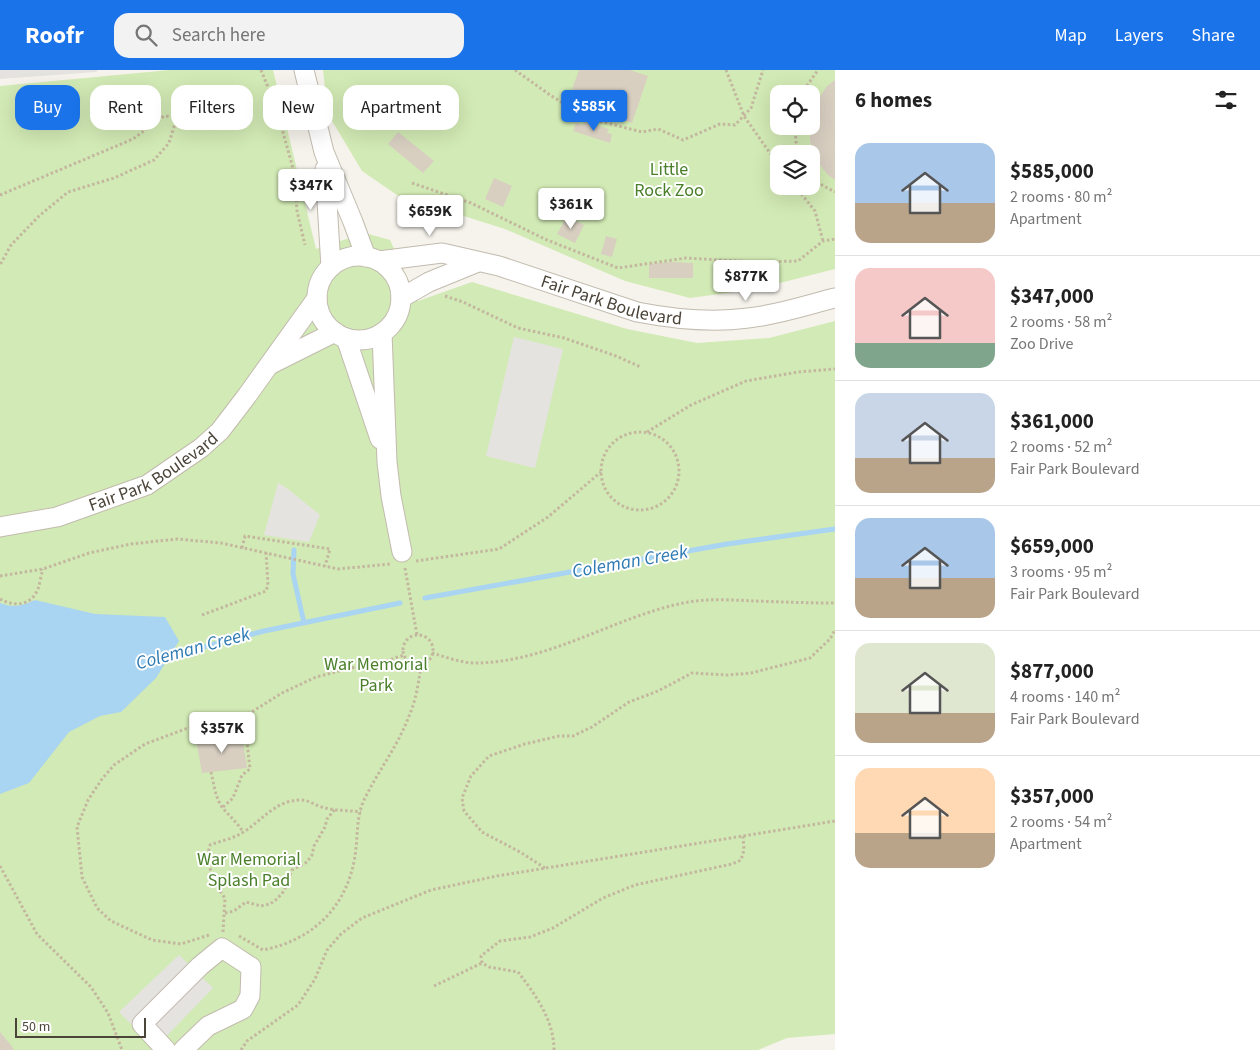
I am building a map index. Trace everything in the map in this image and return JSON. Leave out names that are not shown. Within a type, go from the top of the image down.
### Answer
[{"type":"street","points":[[304,70],[324,152],[331,267]]},
{"type":"street","points":[[324,152],[372,259],[387,266],[396,276],[401,289],[402,303],[397,317],[389,329],[382,333],[387,462],[391,496],[403,559]]},
{"type":"street","name":"Fair Park Boulevard","points":[[0,527],[57,517],[147,485],[201,448],[220,430],[271,364],[317,298],[320,283],[327,272],[337,262],[349,257],[372,259],[442,253],[499,266],[637,312],[658,316],[722,320],[748,318],[835,298]]},
{"type":"street","points":[[401,298],[429,282],[478,262]]},
{"type":"street","points":[[317,298],[319,310],[325,322],[340,335],[387,462]]},
{"type":"street","name":"Fair Park Boulevard","points":[[271,364],[340,335],[362,340],[376,337],[382,333]]},
{"type":"street","points":[[166,1050],[142,1024],[200,966],[222,948],[251,967],[250,996],[243,1009],[208,1026],[182,1050]]},
{"type":"path","points":[[261,70],[276,107],[294,172],[297,211],[305,245]]},
{"type":"path","points":[[515,70],[587,118],[642,132],[658,129],[683,140],[720,124],[735,125],[751,108],[763,70]]},
{"type":"path","points":[[726,70],[744,116],[770,153]]},
{"type":"path","points":[[807,85],[818,70]]},
{"type":"path","points":[[0,195],[134,140],[164,116],[176,117],[169,143],[154,160],[114,178],[68,192],[39,216],[11,245],[0,265]]},
{"type":"path","points":[[412,183],[471,203],[547,240],[618,268],[686,258],[754,262],[798,261],[822,241],[835,240]]},
{"type":"path","points":[[820,183],[835,192]]},
{"type":"path","points":[[802,195],[815,211],[822,241]]},
{"type":"path","points":[[440,294],[463,302],[518,328],[564,338],[641,367]]},
{"type":"path","points":[[646,432],[691,405],[746,381],[798,372],[835,369]]},
{"type":"path","points":[[636,432],[646,432],[664,440],[675,454],[678,462],[678,481],[670,497],[663,503],[647,510],[637,510],[620,504],[606,490],[602,482],[602,462],[605,453],[618,438],[636,432]]},
{"type":"path","points":[[0,576],[43,568],[88,553],[131,544],[177,539],[221,543],[338,569],[403,559],[457,556],[499,548],[548,517],[601,472]]},
{"type":"path","points":[[242,548],[245,536],[330,549],[325,566]]},
{"type":"path","points":[[202,615],[266,591],[268,585],[266,552]]},
{"type":"path","points":[[0,599],[16,605],[32,598],[38,590],[43,568]]},
{"type":"path","points":[[406,578],[417,633]]},
{"type":"path","points":[[432,653],[455,660],[475,663],[527,657],[551,650],[658,609],[686,602],[728,600],[835,603]]},
{"type":"path","points":[[545,868],[482,832],[464,812],[462,798],[471,776],[489,756],[525,744],[559,736],[572,736],[592,727],[629,702],[692,673],[728,675],[751,673],[810,658],[830,639],[835,630]]},
{"type":"path","points":[[417,633],[425,637],[432,644],[432,653],[429,659],[421,664],[411,663],[404,654],[403,648],[411,636],[417,633]]},
{"type":"path","points":[[214,934],[181,944],[152,940],[111,921],[97,908],[82,877],[77,827],[88,800],[102,779],[114,765],[145,744],[188,728],[250,713],[282,693],[316,677],[351,668],[377,664],[404,654]]},
{"type":"path","points":[[361,812],[334,809],[300,800],[278,805],[270,809],[243,832],[232,838],[210,845],[207,852],[218,889],[226,898],[222,933],[232,933],[247,939],[263,950],[280,947],[297,940],[330,913],[352,877],[364,801],[410,714],[421,664]]},
{"type":"path","points":[[223,807],[233,798],[242,775],[250,769],[244,715]]},
{"type":"path","points":[[211,772],[217,798],[243,832]]},
{"type":"path","points":[[225,913],[234,911],[246,902],[262,906],[270,904],[277,899],[284,891],[292,870],[308,862],[314,846],[326,827],[327,818],[334,809]]},
{"type":"path","points":[[241,1050],[247,1040],[298,1005],[315,979],[334,941],[362,918],[431,890],[497,876],[835,821]]},
{"type":"path","points":[[482,963],[481,956],[500,942],[530,937],[553,928],[602,898],[634,885],[732,864],[741,860],[744,850],[743,836]]},
{"type":"path","points":[[0,866],[37,934],[91,987],[108,1013],[122,1050]]},
{"type":"path","points":[[434,986],[482,963]]},
{"type":"path","points":[[482,963],[489,967],[518,972],[535,994],[546,1016],[554,1041],[554,1050]]},
{"type":"green space","name":"War Memorial Park","points":[[170,70],[273,70],[277,85],[263,85],[263,130],[287,130],[316,249],[365,233],[390,240],[418,301],[472,282],[627,329],[697,343],[769,338],[835,321],[835,1034],[787,1038],[758,1050],[0,1050],[0,86]]},
{"type":"green space","name":"Little Rock Zoo","points":[[323,70],[835,70],[835,269],[756,289],[690,298],[625,281],[505,229],[397,195],[362,171],[333,122],[333,85],[325,85]]},
{"type":"shaded area","points":[[0,70],[98,70],[96,72],[0,79]]},
{"type":"shaded area","points":[[514,337],[563,349],[535,468],[486,456]]},
{"type":"shaded area","points":[[278,483],[320,515],[309,542],[264,535]]},
{"type":"shaded area","points":[[179,955],[213,988],[155,1048],[119,1012]]},
{"type":"water","points":[[35,600],[95,614],[165,617],[179,641],[156,678],[121,712],[100,716],[69,732],[29,783],[0,794],[0,603],[18,606]]},
{"type":"building","points":[[579,70],[630,70],[648,76],[632,123],[579,105],[583,93],[572,89]]},
{"type":"building","points":[[835,80],[835,180],[820,165],[820,145],[811,145],[810,141],[810,135],[820,135],[820,96],[827,86]]},
{"type":"building","points":[[585,122],[609,129],[607,133],[612,134],[610,143],[573,131],[576,123],[582,125]]},
{"type":"building","points":[[398,132],[434,161],[423,173],[388,144]]},
{"type":"building","points":[[494,178],[512,186],[503,207],[485,199]]},
{"type":"building","points":[[567,216],[584,225],[575,243],[557,234]]},
{"type":"building","points":[[606,236],[617,239],[612,257],[601,254]]},
{"type":"building","points":[[693,263],[693,278],[649,278],[649,264]]},
{"type":"building","points":[[242,735],[247,768],[202,773],[196,739]]},
{"type":"building","points":[[0,1032],[14,1049],[0,1050]]},
{"type":"waterway","name":"Coleman Creek","points":[[425,598],[727,544],[835,529]]},
{"type":"waterway","points":[[294,550],[293,574],[304,623]]},
{"type":"waterway","name":"Coleman Creek","points":[[165,657],[264,631],[400,603]]},
{"type":"park label","name":"War Memorial Splash Pad","points":[[249,870]]}]
